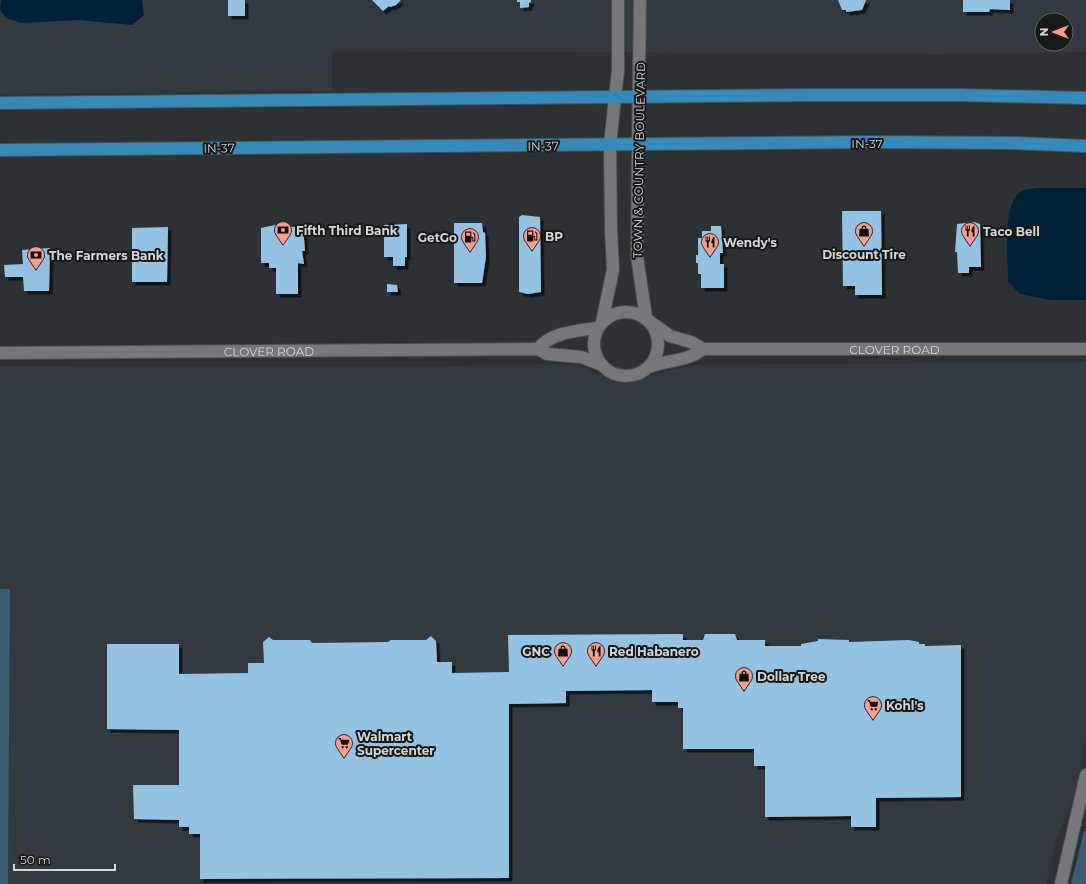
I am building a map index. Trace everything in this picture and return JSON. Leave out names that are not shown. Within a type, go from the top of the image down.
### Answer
[{"type":"highway","points":[[0,103],[960,95],[1086,98]]},
{"type":"highway","name":"IN-37","points":[[0,150],[873,142],[1013,143],[1086,146]]},
{"type":"street","name":"TOWN & COUNTRY BOULEVARD","points":[[600,325],[613,270],[610,145],[618,70],[618,0]]},
{"type":"street","name":"TOWN & COUNTRY BOULEVARD","points":[[640,0],[637,256],[647,320]]},
{"type":"street","points":[[649,367],[655,358],[658,349],[656,334],[647,320],[638,314],[628,311],[618,312],[609,316],[600,325],[593,343],[594,350],[600,364],[613,373],[629,376],[639,374],[649,367],[661,362],[696,355],[703,348]]},
{"type":"street","name":"CLOVER ROAD","points":[[647,320],[670,336],[691,342],[703,348],[1086,349]]},
{"type":"street","points":[[538,349],[544,342],[552,338],[600,325]]},
{"type":"street","name":"CLOVER ROAD","points":[[0,353],[538,349],[546,354],[580,357],[600,364]]},
{"type":"street","points":[[1061,884],[1086,775]]},
{"type":"shaded area","points":[[0,0],[1086,0],[1086,52],[939,54],[332,51],[332,91],[0,94]]},
{"type":"shaded area","points":[[1,0],[142,0],[144,15],[132,25],[79,20],[21,23],[6,18],[0,10]]},
{"type":"shaded area","points":[[1038,188],[1086,188],[1086,300],[1051,300],[1020,294],[1008,282],[1007,233],[1011,208],[1015,198],[1022,191]]},
{"type":"shaded area","points":[[1086,362],[1086,742],[1075,793],[1056,840],[1046,884],[8,884],[10,589],[0,589],[0,366],[405,367],[567,364],[585,368],[594,374],[642,379],[653,374],[694,365]]},
{"type":"shaded area","points":[[0,589],[10,589],[8,884],[0,884]]},
{"type":"shaded area","points":[[1084,831],[1086,831],[1086,884],[1071,884]]},
{"type":"building","points":[[228,0],[245,0],[245,16],[228,16]]},
{"type":"building","points":[[372,0],[401,0],[396,5],[389,6],[383,11]]},
{"type":"building","points":[[517,0],[531,0],[531,2],[529,3],[529,7],[520,8],[520,2],[517,2]]},
{"type":"building","points":[[838,0],[866,0],[862,10],[846,12],[846,10],[842,10]]},
{"type":"building","points":[[963,0],[1010,0],[1010,10],[990,9],[989,12],[963,12]]},
{"type":"building","points":[[842,211],[881,211],[882,295],[855,295],[855,286],[843,286]]},
{"type":"building","points":[[522,215],[540,217],[541,292],[528,294],[519,292],[519,217]]},
{"type":"building","points":[[974,222],[980,224],[981,267],[969,267],[969,273],[958,273],[957,252],[955,252],[957,224]]},
{"type":"building","points":[[454,223],[482,223],[483,232],[485,233],[486,257],[482,283],[454,283]]},
{"type":"building","points":[[407,224],[407,257],[405,257],[405,266],[393,266],[393,257],[384,257],[384,225]]},
{"type":"building","points":[[275,225],[303,228],[305,251],[302,251],[304,264],[298,263],[298,294],[276,294],[276,268],[269,268],[269,263],[261,263],[261,228]]},
{"type":"building","points":[[711,226],[721,226],[723,253],[720,253],[720,264],[724,264],[724,288],[701,288],[701,274],[698,274],[696,255],[698,255],[698,238],[702,238],[702,231],[711,231]]},
{"type":"building","points":[[168,227],[167,282],[132,282],[132,228]]},
{"type":"building","points":[[50,248],[49,291],[24,291],[23,277],[5,277],[4,265],[23,264],[22,250]]},
{"type":"building","points":[[387,284],[397,285],[398,292],[387,292]]},
{"type":"building","name":"Walmart Supercenter","points":[[683,634],[683,640],[703,640],[705,634],[735,634],[737,640],[765,640],[765,646],[801,646],[801,644],[818,641],[818,639],[849,640],[849,642],[909,640],[919,642],[919,644],[925,644],[925,646],[961,645],[961,797],[876,798],[876,827],[851,827],[851,816],[765,817],[765,766],[754,766],[754,749],[683,749],[683,708],[678,708],[678,702],[652,702],[652,690],[566,691],[566,703],[509,704],[509,878],[200,879],[200,834],[189,834],[189,827],[179,827],[179,820],[134,819],[133,785],[179,785],[179,730],[107,729],[107,644],[179,644],[179,674],[248,673],[248,663],[264,663],[263,642],[269,637],[273,640],[310,640],[312,643],[426,640],[431,636],[436,641],[437,662],[452,662],[452,673],[509,672],[508,635]]},
{"type":"place","name":"Fifth Third Bank","points":[[283,245]]},
{"type":"place","name":"Discount Tire","points":[[864,246]]},
{"type":"place","name":"Taco Bell","points":[[970,246]]},
{"type":"place","name":"BP","points":[[532,251]]},
{"type":"place","name":"GetGo","points":[[470,252]]},
{"type":"place","name":"Wendy's","points":[[710,257]]},
{"type":"place","name":"The Farmers Bank","points":[[36,270]]},
{"type":"place","name":"GNC","points":[[563,666]]},
{"type":"place","name":"Red Habanero","points":[[596,666]]},
{"type":"place","name":"Dollar Tree","points":[[744,691]]},
{"type":"place","name":"Kohl's","points":[[873,720]]},
{"type":"place","name":"Walmart Supercenter","points":[[344,758]]}]
